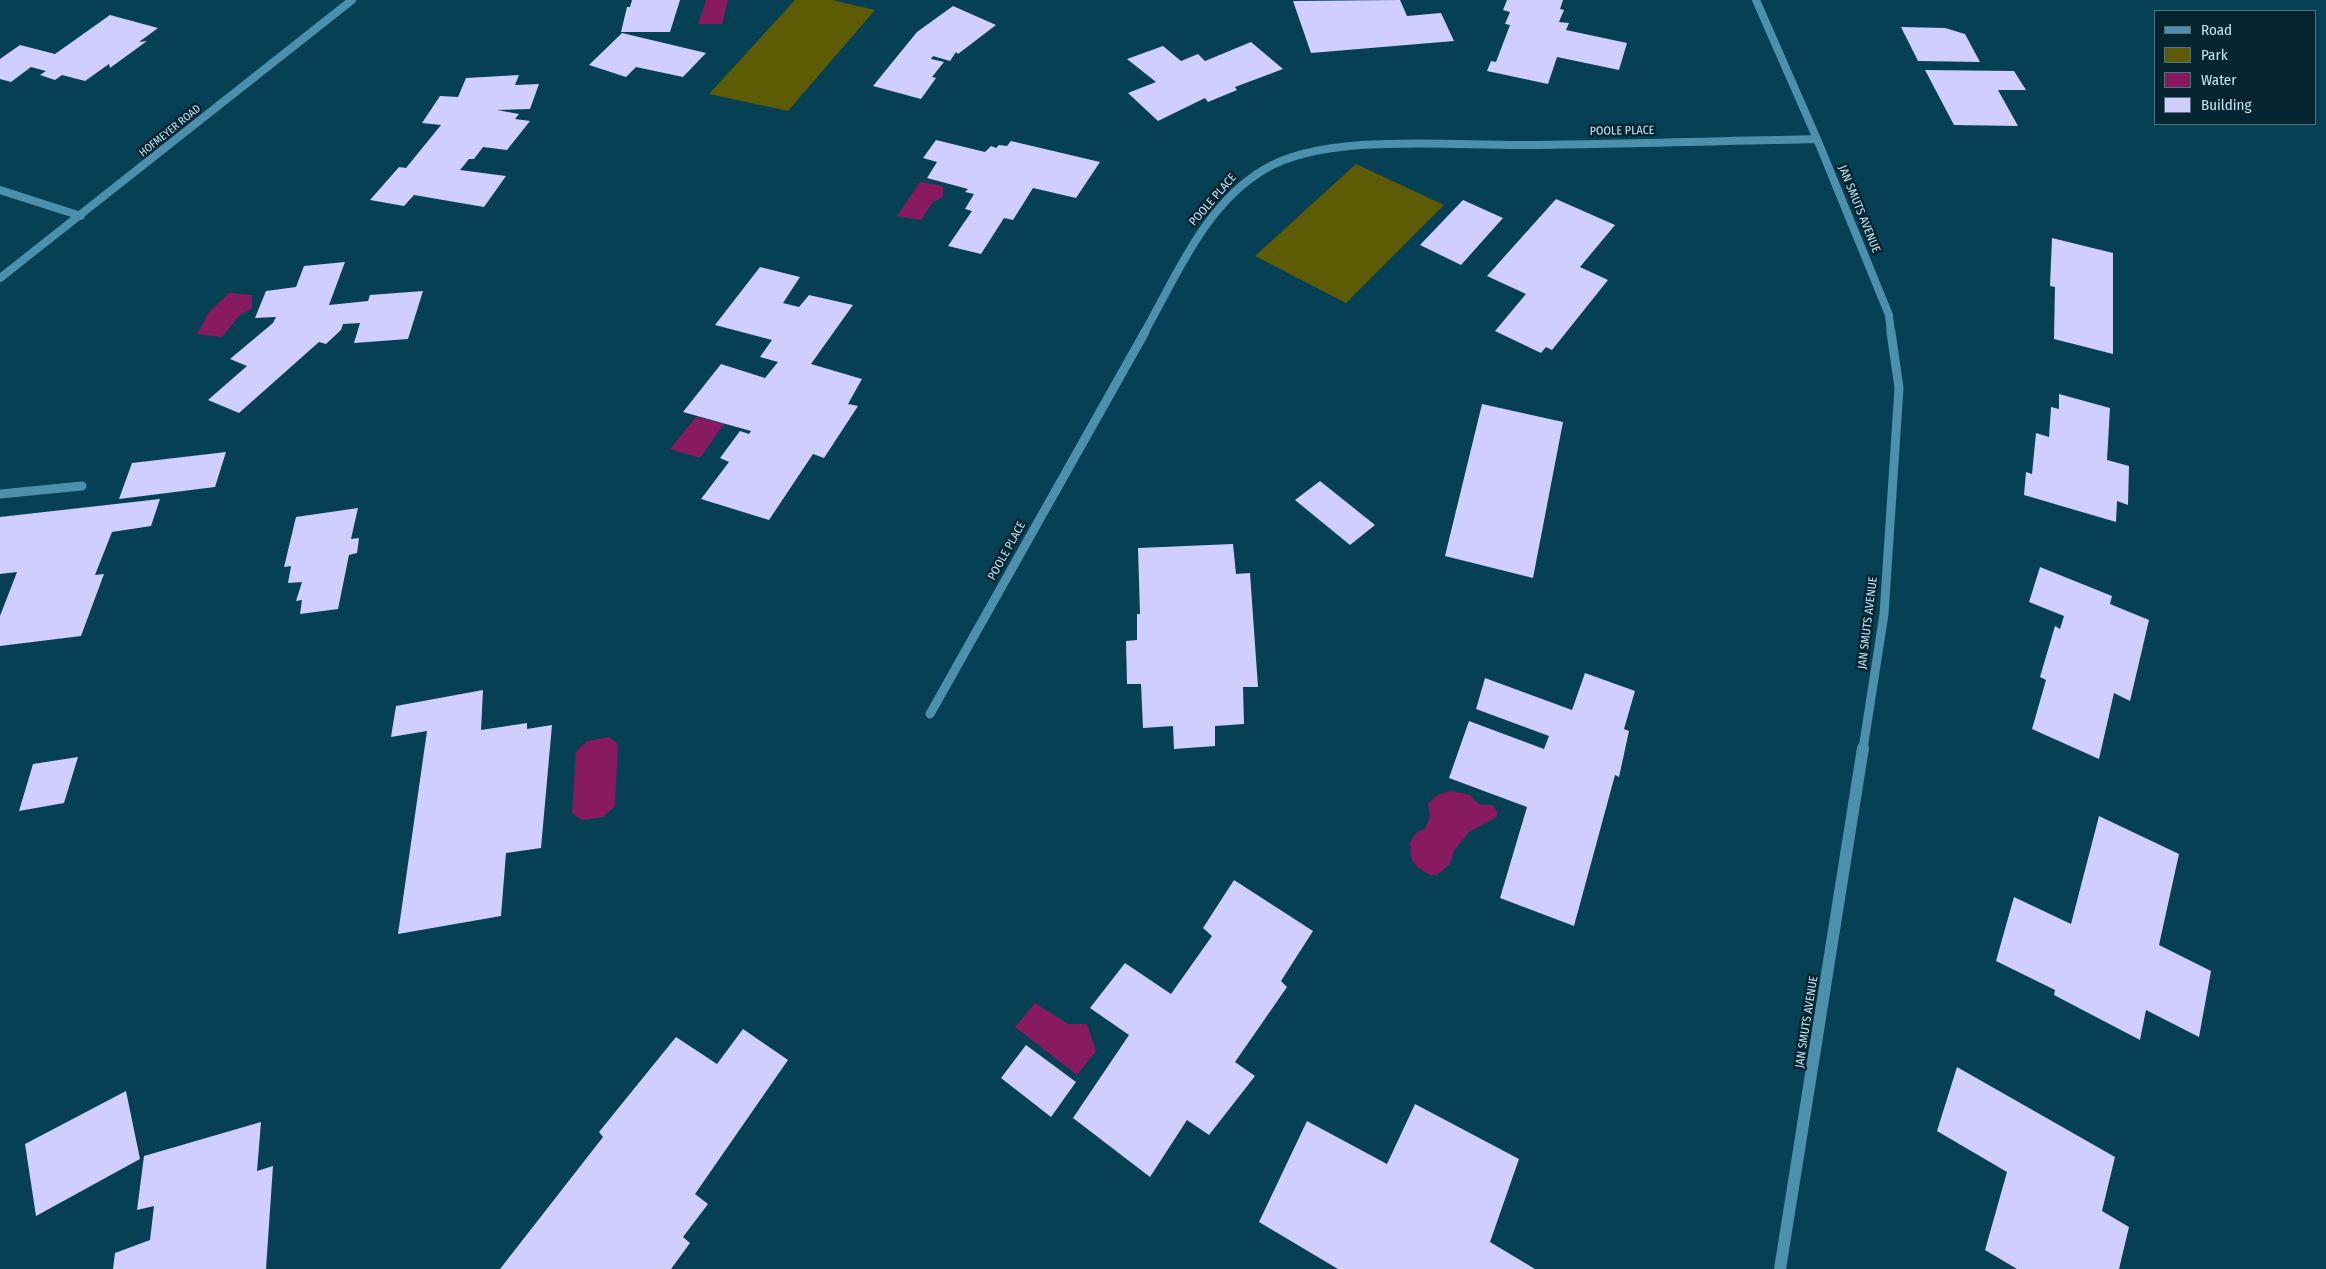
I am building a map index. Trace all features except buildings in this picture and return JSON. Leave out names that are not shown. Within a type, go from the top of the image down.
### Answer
[{"type":"street","name":"HOFMEYER ROAD","points":[[0,278],[81,216],[352,0]]},
{"type":"street","name":"JAN SMUTS AVENUE","points":[[1756,0],[1817,139],[1889,315],[1899,388],[1884,614],[1780,1269]]},
{"type":"street","name":"POOLE PLACE","points":[[930,714],[1204,226],[1249,178],[1291,157],[1336,148],[1386,145],[1589,144],[1817,139]]},
{"type":"street","points":[[0,190],[81,216]]},
{"type":"street","points":[[0,494],[82,486]]},
{"type":"green space","points":[[795,0],[832,0],[875,10],[788,111],[709,94]]},
{"type":"green space","points":[[1356,164],[1444,205],[1346,303],[1255,256]]},
{"type":"water","points":[[706,0],[728,0],[722,24],[698,24]]},
{"type":"water","points":[[920,182],[943,186],[943,197],[933,202],[921,220],[897,216]]},
{"type":"water","points":[[229,293],[252,295],[252,308],[240,315],[222,337],[197,334],[209,312]]},
{"type":"water","points":[[696,417],[724,424],[700,458],[670,449]]},
{"type":"water","points":[[609,737],[618,744],[615,806],[603,817],[582,820],[572,813],[576,752],[587,741]]},
{"type":"water","points":[[1453,791],[1470,795],[1479,804],[1492,805],[1497,811],[1497,817],[1469,832],[1454,851],[1450,864],[1437,875],[1430,875],[1417,867],[1411,858],[1410,842],[1417,832],[1425,829],[1430,817],[1428,804],[1433,798],[1439,794]]},
{"type":"water","points":[[1035,1003],[1068,1024],[1087,1024],[1096,1051],[1077,1075],[1015,1027]]}]
